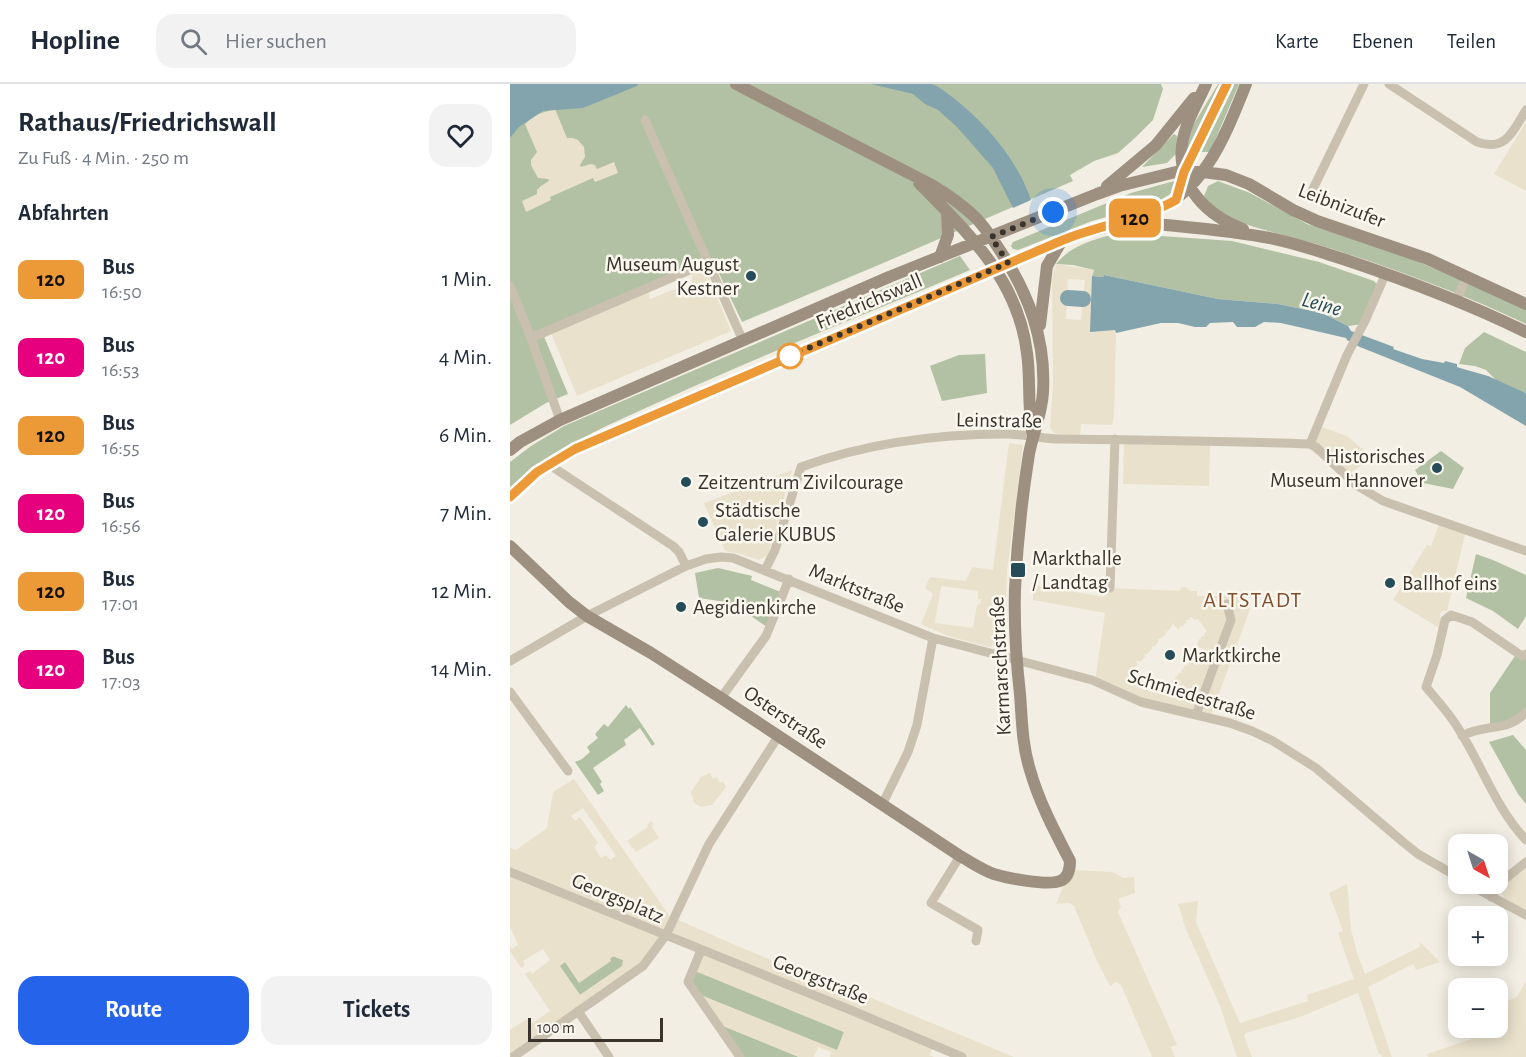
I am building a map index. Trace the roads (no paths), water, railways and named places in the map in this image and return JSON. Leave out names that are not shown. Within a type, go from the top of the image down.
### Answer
[{"type":"main road","name":"Karmarschstraße","points":[[736,84],[930,184],[959,204],[991,237],[1008,263],[1030,305],[1044,363],[1043,392],[1041,416],[1033,436],[1027,470],[1017,569],[1016,661],[1023,738],[1030,770],[1040,798],[1070,861],[1070,870],[1059,882]]},
{"type":"main road","points":[[1205,84],[1188,123],[1182,146],[1184,172],[1190,187],[1206,208],[1223,221],[1265,237]]},
{"type":"main road","points":[[1097,194],[1156,145],[1205,84]]},
{"type":"main road","points":[[1122,222],[1162,208],[1176,200],[1190,187],[1203,172],[1223,139],[1246,84]]},
{"type":"main road","name":"Leibnizufer","points":[[1097,194],[1147,179],[1184,172],[1203,172],[1233,177],[1293,210],[1372,238],[1467,276],[1526,304]]},
{"type":"main road","name":"Karmarschstraße","points":[[909,174],[977,242],[995,269],[1014,306],[1026,344],[1030,374],[1029,415],[1033,436]]},
{"type":"main road","name":"Friedrichswall","points":[[510,450],[560,420],[743,340],[889,277],[1097,194]]},
{"type":"main road","points":[[940,258],[948,235],[947,213]]},
{"type":"main road","points":[[1122,222],[1186,226],[1265,237],[1301,246],[1386,273],[1456,300],[1526,332]]},
{"type":"main road","name":"Friedrichswall","points":[[510,496],[526,480],[548,464],[575,449],[1063,240],[1122,222]]},
{"type":"main road","points":[[1039,335],[1047,266],[1063,240]]},
{"type":"main road","name":"Osterstraße","points":[[510,546],[587,616],[722,698],[960,856],[985,870],[1010,878],[1059,882]]},
{"type":"street","points":[[1311,193],[1364,84]]},
{"type":"street","points":[[1389,84],[1477,142],[1486,145],[1502,143],[1509,137],[1526,110]]},
{"type":"street","points":[[645,120],[743,340]]},
{"type":"street","points":[[531,338],[708,262]]},
{"type":"street","points":[[1386,273],[1310,444],[1356,485],[1383,501],[1526,551]]},
{"type":"street","points":[[1456,300],[1467,276]]},
{"type":"street","points":[[510,286],[560,420]]},
{"type":"street","name":"Leinstraße","points":[[765,570],[775,550],[801,467],[837,454],[880,444],[1006,434],[1056,439],[1310,444]]},
{"type":"street","points":[[1110,588],[1115,439]]},
{"type":"street","points":[[548,464],[673,546],[686,566]]},
{"type":"street","name":"Marktstraße","points":[[510,661],[587,616],[686,566],[721,557],[734,558],[789,579],[933,638],[1016,661]]},
{"type":"street","points":[[722,698],[766,636],[789,579]]},
{"type":"street","points":[[1196,715],[1231,620],[1227,604]]},
{"type":"street","points":[[1521,654],[1472,622],[1456,615],[1448,617],[1426,687],[1462,736],[1493,796],[1512,825],[1526,840]]},
{"type":"street","points":[[882,805],[908,752],[917,725],[933,638]]},
{"type":"street","name":"Schmiedestraße","points":[[1016,661],[1092,680],[1141,702],[1230,723],[1273,741],[1316,768],[1418,854],[1448,872]]},
{"type":"street","points":[[510,692],[568,771]]},
{"type":"street","points":[[1462,736],[1469,732],[1510,724],[1526,712]]},
{"type":"street","points":[[666,935],[709,844],[779,735]]},
{"type":"street","points":[[960,856],[931,903],[978,930],[976,941]]},
{"type":"street","points":[[1491,897],[1500,884],[1526,862]]},
{"type":"street","name":"Georgsplatz","points":[[510,872],[666,935],[643,966],[513,1057]]},
{"type":"street","points":[[1486,894],[1526,915]]},
{"type":"street","name":"Georgstraße","points":[[666,935],[962,1057]]},
{"type":"street","points":[[702,950],[688,982],[740,1057]]},
{"type":"street","points":[[578,1011],[609,1057]]},
{"type":"water","points":[[510,84],[638,84],[583,108],[543,111],[519,127],[510,138]]},
{"type":"water","points":[[871,84],[931,84],[941,89],[976,117],[998,142],[1017,170],[1031,200],[1013,208],[993,168],[957,127],[938,110],[925,104],[913,94]]},
{"type":"water","points":[[1104,275],[1218,299],[1278,304],[1322,313],[1348,326],[1351,331],[1394,347],[1393,349],[1422,359],[1457,364],[1457,367],[1488,376],[1526,393],[1526,426],[1460,387],[1360,347],[1346,338],[1281,323],[1264,322],[1255,327],[1237,327],[1233,322],[1210,323],[1206,327],[1195,327],[1178,323],[1161,323],[1116,333],[1115,330],[1090,332],[1092,276],[1103,277]]},
{"type":"waterway","name":"Leine","points":[[1068,298],[1083,299]]},
{"type":"place","name":"Museum August Kestner","points":[[751,276]]},
{"type":"place","name":"Historisches Museum Hannover","points":[[1437,468]]},
{"type":"place","name":"Zeitzentrum Zivilcourage","points":[[686,482]]},
{"type":"place","name":"Städtische Galerie KUBUS","points":[[703,522]]},
{"type":"place","name":"Markthalle / Landtag","points":[[1018,570]]},
{"type":"place","name":"Ballhof eins","points":[[1390,583]]},
{"type":"place","name":"Aegidienkirche","points":[[681,607]]},
{"type":"place","name":"Marktkirche","points":[[1170,655]]},
{"type":"district","name":"ALTSTADT","points":[[1253,599]]}]
